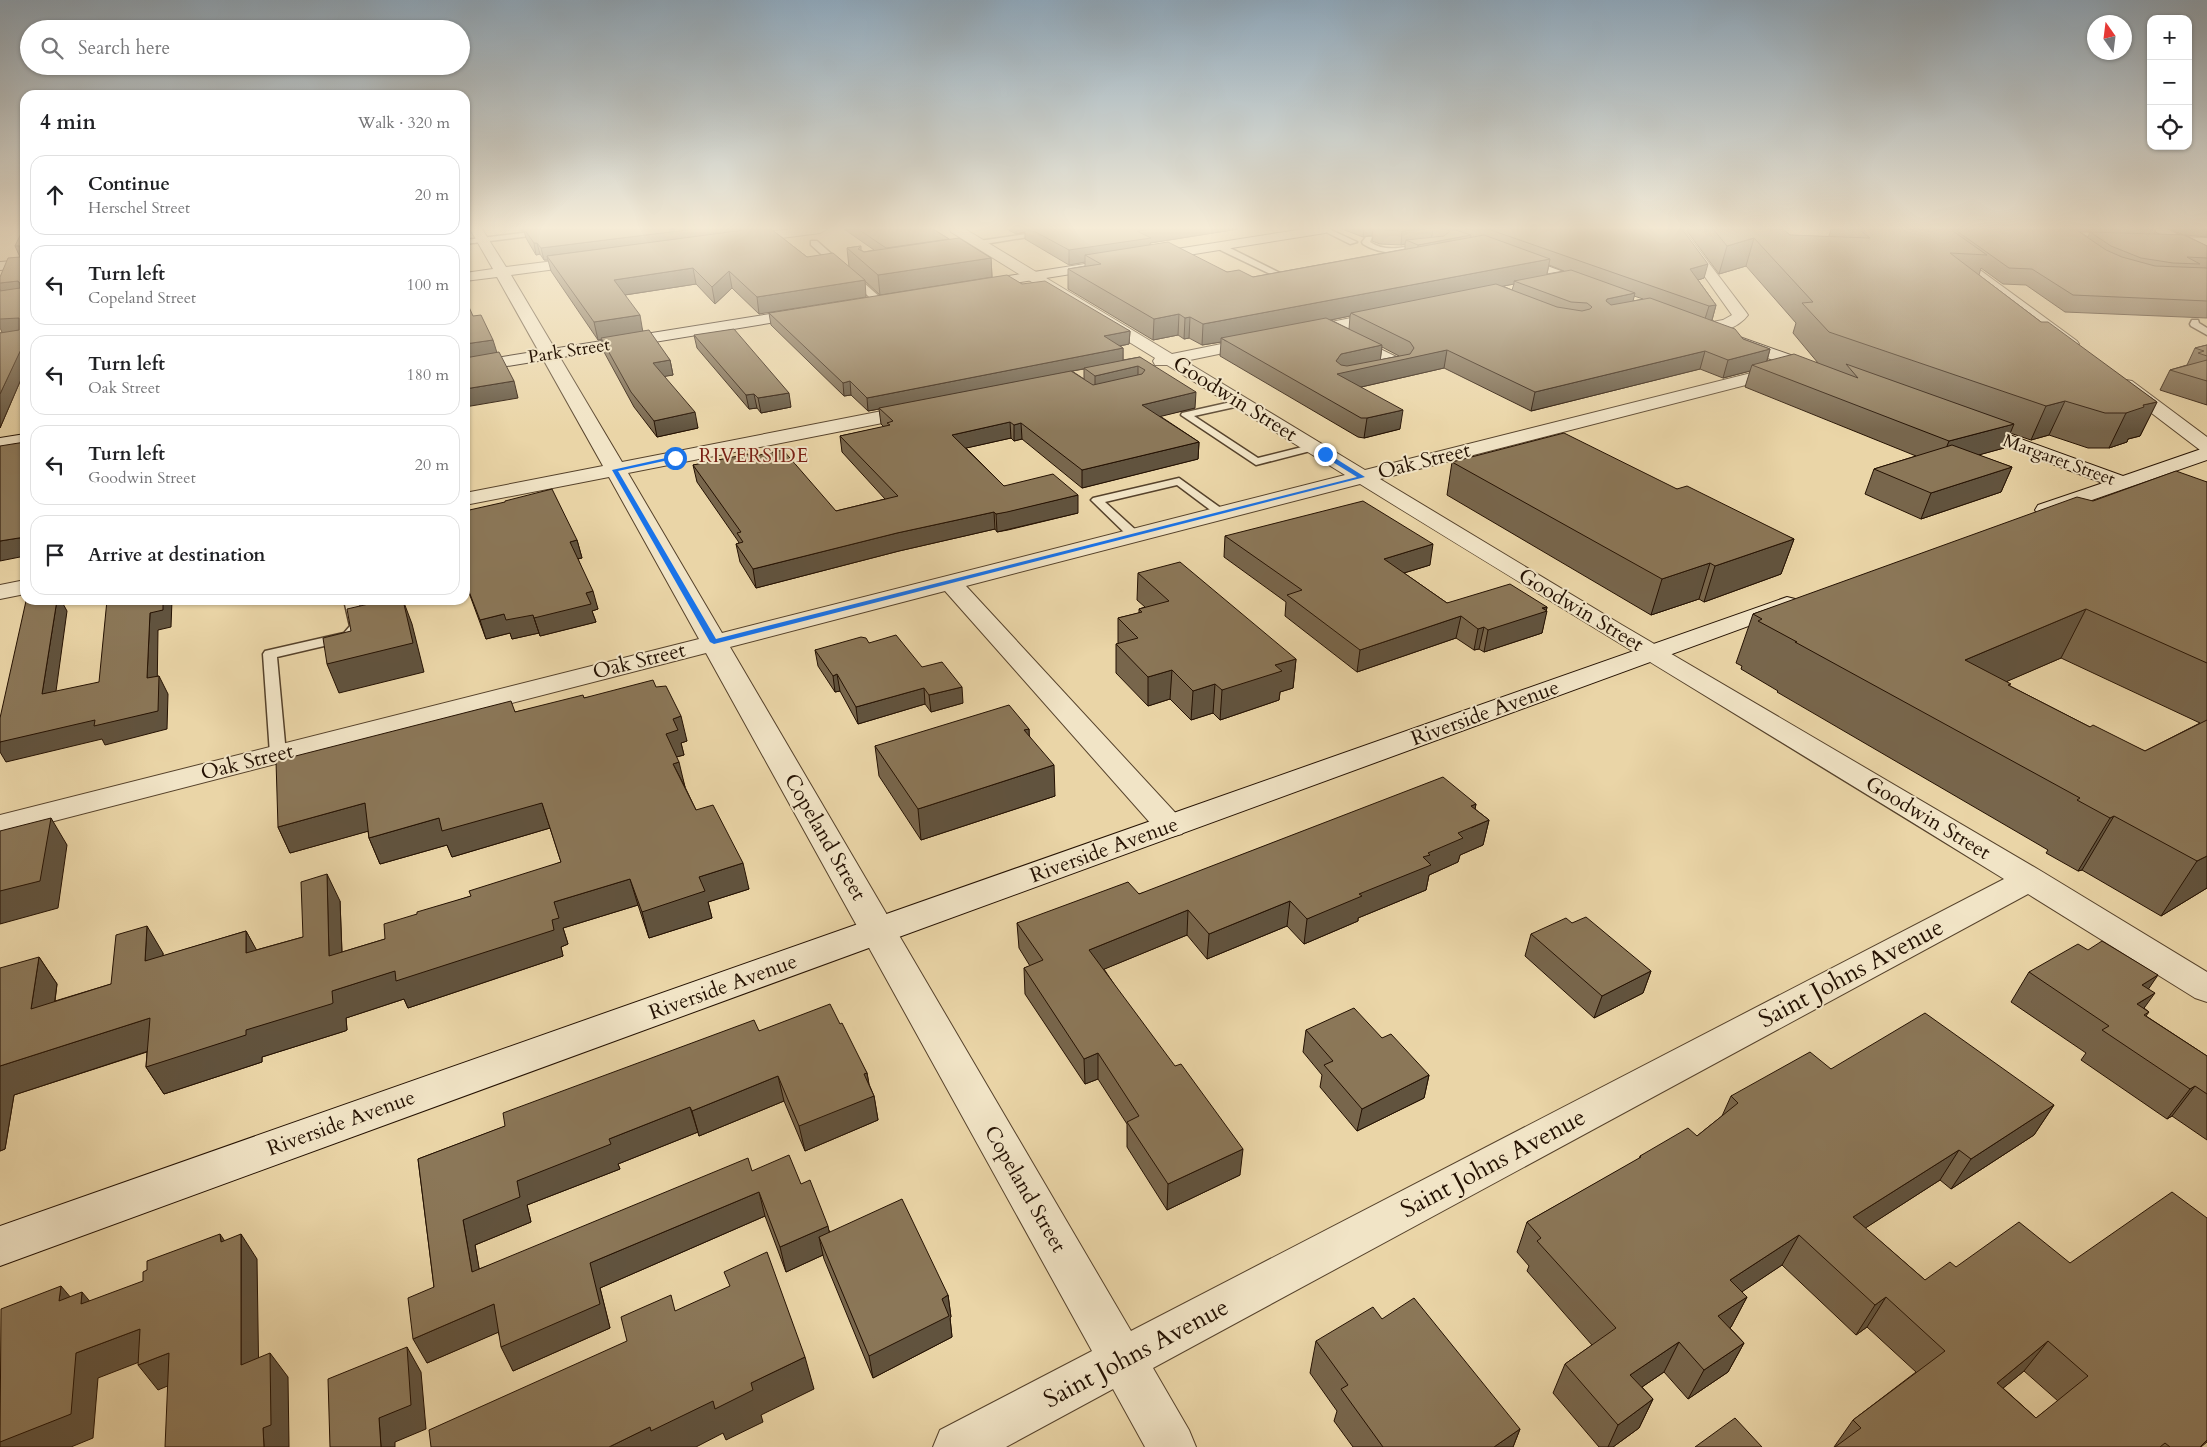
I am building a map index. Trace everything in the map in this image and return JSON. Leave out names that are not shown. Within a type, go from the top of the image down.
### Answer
[{"type":"street","name":"Copeland Street","points":[[516,297],[1172,1447]]},
{"type":"street","name":"Goodwin Street","points":[[1064,297],[1158,362],[1240,403],[1652,653],[2030,879],[2207,989]]},
{"type":"street","points":[[1703,328],[1730,324],[1738,320],[1740,315],[1726,297]]},
{"type":"street","points":[[2004,297],[2081,352]]},
{"type":"street","points":[[859,304],[898,298]]},
{"type":"street","name":"Park Street","points":[[470,367],[820,310]]},
{"type":"street","points":[[1291,335],[1406,312]]},
{"type":"street","points":[[1686,322],[1829,375]]},
{"type":"street","points":[[1328,328],[1401,366],[1363,374]]},
{"type":"street","points":[[1158,362],[1273,339]]},
{"type":"street","name":"Oak Street","points":[[0,825],[1802,365]]},
{"type":"street","points":[[2113,375],[2207,446]]},
{"type":"street","points":[[470,498],[936,406]]},
{"type":"street","name":"Margaret Street","points":[[1960,423],[2150,494]]},
{"type":"street","points":[[0,444],[20,441]]},
{"type":"street","points":[[2025,518],[2207,453]]},
{"type":"street","points":[[950,582],[1171,827]]},
{"type":"street","points":[[0,592],[20,588]]},
{"type":"street","name":"Riverside Avenue","points":[[0,1246],[1807,597]]},
{"type":"street","name":"Saint Johns Avenue","points":[[957,1447],[2030,879]]},
{"type":"lane","points":[[874,297],[879,301]]},
{"type":"lane","points":[[2207,322],[2195,322],[2194,324],[2207,332]]},
{"type":"lane","points":[[1240,403],[1186,415],[1256,462],[1314,448]]},
{"type":"lane","points":[[1134,535],[1097,500],[1179,481],[1221,512]]},
{"type":"lane","points":[[278,754],[270,654],[349,636],[358,627],[352,605]]},
{"type":"building","points":[[0,297],[20,297],[20,352],[0,394],[0,333],[19,330],[19,318],[0,319]]},
{"type":"building","points":[[576,297],[626,297],[640,315],[594,322]]},
{"type":"building","points":[[872,297],[1071,297],[1130,331],[1104,336],[1123,348],[867,398],[850,381],[843,383],[769,313]]},
{"type":"building","points":[[1115,297],[1350,297],[1203,324],[1179,314],[1154,319]]},
{"type":"building","points":[[1433,297],[1529,297],[1557,307],[1582,311],[1592,307],[1587,303],[1571,302],[1556,297],[1619,297],[1607,299],[1606,301],[1611,305],[1650,298],[1735,329],[1743,339],[1770,349],[1728,360],[1705,351],[1535,392],[1447,350],[1337,374],[1403,410],[1361,418],[1221,338],[1326,318],[1382,345],[1341,354],[1336,361],[1341,365],[1347,366],[1410,354],[1414,348],[1410,342],[1351,313]]},
{"type":"building","points":[[1682,297],[1710,297],[1716,305],[1709,306]]},
{"type":"building","points":[[1808,297],[2007,297],[2041,322],[2048,322],[2157,402],[2143,405],[2144,407],[2126,413],[2105,413],[2065,401],[2046,406],[1829,332],[1802,303],[1813,302]]},
{"type":"building","points":[[2107,297],[2207,297],[2207,301]]},
{"type":"building","points":[[470,309],[473,316],[481,315],[493,340],[470,343]]},
{"type":"building","points":[[734,329],[789,393],[758,398],[754,394],[746,395],[694,335]]},
{"type":"building","points":[[649,330],[670,360],[653,363],[695,412],[654,421],[631,392],[601,338]]},
{"type":"building","points":[[2207,345],[2207,356],[2198,353],[2204,351],[2195,348]]},
{"type":"building","points":[[499,352],[514,381],[470,388],[470,357]]},
{"type":"building","points":[[1794,354],[1858,378],[1846,364],[2014,424],[1949,441],[1752,365]]},
{"type":"building","points":[[1140,357],[1196,392],[1142,405],[1199,442],[1082,470],[1021,423],[1014,425],[1010,422],[952,435],[1004,486],[1053,474],[1078,495],[1007,512],[996,514],[994,512],[897,533],[753,569],[736,544],[743,542],[737,533],[741,532],[693,465],[748,454],[750,457],[783,450],[836,511],[898,496],[840,436],[890,425],[887,423],[893,421],[879,408],[1071,371],[1093,385],[1142,374],[1145,370],[1138,366],[1095,376],[1084,368]]},
{"type":"building","points":[[2207,360],[2207,381],[2170,370]]},
{"type":"building","points":[[1564,433],[1677,489],[1687,486],[1794,539],[1715,566],[1710,563],[1662,579],[1452,462]]},
{"type":"building","points":[[20,443],[20,538],[0,541],[0,446]]},
{"type":"building","points":[[1952,445],[2012,467],[1931,493],[1874,469]]},
{"type":"building","points":[[2176,471],[2207,482],[2207,663],[2086,609],[1965,660],[2011,684],[2008,685],[2090,727],[2093,725],[2145,751],[2207,720],[2207,856],[2197,861],[2114,816],[2110,818],[2077,800],[2080,798],[1795,642],[1797,642],[1758,621],[1762,619],[1753,614],[2077,497],[2093,501]]},
{"type":"building","points":[[552,489],[577,540],[570,542],[593,591],[586,593],[591,604],[534,618],[533,615],[506,620],[504,614],[480,620],[470,594],[470,510]]},
{"type":"building","points":[[1363,501],[1433,544],[1384,559],[1447,603],[1510,584],[1547,607],[1542,608],[1547,611],[1488,630],[1484,627],[1478,629],[1461,616],[1360,650],[1287,595],[1302,590],[1225,536]]},
{"type":"building","points":[[1180,562],[1296,659],[1275,665],[1282,671],[1222,690],[1215,684],[1193,691],[1172,670],[1148,677],[1116,644],[1138,638],[1118,618],[1142,612],[1139,609],[1169,601],[1138,573]]},
{"type":"building","points":[[25,605],[56,605],[42,694],[99,682],[107,605],[163,605],[163,610],[150,613],[147,678],[159,676],[158,711],[94,726],[95,720],[0,742],[0,718]]},
{"type":"building","points":[[364,605],[404,605],[413,643],[327,664],[323,638],[351,631],[347,609]]},
{"type":"building","points":[[896,635],[922,667],[942,662],[962,687],[929,695],[924,688],[856,707],[837,674],[833,676],[815,650],[861,637],[866,638],[869,643]]},
{"type":"building","points":[[653,680],[656,687],[666,686],[681,716],[673,719],[678,730],[666,734],[679,762],[673,764],[696,810],[713,805],[743,863],[699,877],[705,891],[642,912],[630,879],[554,902],[559,918],[552,920],[554,930],[396,981],[395,971],[332,991],[333,1003],[331,1004],[246,1030],[246,1035],[146,1067],[150,1018],[0,1066],[0,968],[39,957],[31,1009],[111,984],[116,935],[147,926],[145,961],[246,931],[246,953],[303,937],[301,882],[327,874],[329,956],[385,939],[384,924],[471,896],[469,891],[561,862],[542,803],[442,831],[439,818],[369,838],[365,803],[278,827],[276,761],[511,701],[515,712],[583,695],[584,698]]},
{"type":"building","points":[[1009,705],[1029,729],[1024,730],[1054,765],[918,809],[875,746]]},
{"type":"building","points":[[1443,777],[1476,804],[1471,806],[1489,820],[1458,833],[1463,838],[1428,853],[1430,855],[1423,857],[1431,865],[1359,894],[1362,896],[1307,919],[1290,901],[1209,934],[1188,910],[1089,950],[1175,1066],[1181,1064],[1243,1149],[1168,1184],[1127,1122],[1139,1116],[1098,1053],[1084,1059],[1024,968],[1043,960],[1017,923],[1128,882],[1139,894]]},
{"type":"building","points":[[51,818],[40,881],[0,891],[0,831]]},
{"type":"building","points":[[1586,917],[1651,971],[1602,996],[1531,934],[1566,918],[1572,923]]},
{"type":"building","points":[[2102,941],[2158,975],[2142,985],[2155,993],[2137,1004],[2149,1012],[2144,1015],[2207,1056],[2207,1094],[2195,1086],[2190,1089],[2102,1030],[2109,1026],[2029,972],[2078,944],[2088,950]]},
{"type":"building","points":[[830,1004],[840,1024],[842,1023],[867,1073],[864,1074],[874,1096],[799,1126],[778,1076],[692,1111],[690,1107],[609,1139],[611,1144],[517,1181],[520,1197],[463,1220],[472,1272],[748,1158],[752,1171],[789,1155],[801,1184],[810,1180],[828,1226],[780,1247],[759,1192],[590,1263],[600,1304],[501,1347],[494,1304],[413,1339],[408,1298],[434,1287],[418,1159],[505,1126],[503,1113],[754,1020],[759,1031]]},
{"type":"building","points":[[1354,1008],[1382,1038],[1391,1034],[1429,1075],[1362,1109],[1324,1065],[1333,1061],[1306,1030]]},
{"type":"building","points":[[1925,1013],[2054,1105],[1971,1159],[1959,1150],[1853,1217],[1925,1280],[1950,1262],[1956,1267],[2019,1222],[2070,1263],[2172,1192],[2207,1218],[2207,1440],[2200,1447],[2170,1447],[2165,1443],[2160,1447],[1835,1447],[1861,1428],[1853,1420],[1945,1351],[1886,1297],[1875,1305],[1799,1235],[1730,1280],[1747,1297],[1718,1316],[1744,1343],[1704,1370],[1679,1342],[1630,1375],[1653,1399],[1618,1425],[1565,1364],[1616,1328],[1537,1241],[1541,1238],[1527,1222],[1688,1128],[1697,1136],[1738,1103],[1731,1096],[1810,1052],[1831,1069]],"holes":[[[2048,1341],[2088,1376],[2036,1418],[1997,1383]]]},
{"type":"building","points":[[902,1199],[948,1295],[942,1299],[949,1316],[869,1356],[819,1237]]},
{"type":"building","points":[[220,1234],[221,1242],[241,1234],[241,1365],[270,1353],[271,1425],[263,1428],[264,1447],[165,1447],[169,1353],[138,1365],[140,1329],[76,1353],[71,1414],[0,1442],[1,1309],[61,1286],[59,1301],[82,1292],[81,1304],[143,1281],[143,1272],[147,1270],[147,1261]]},
{"type":"building","points":[[767,1252],[805,1357],[751,1383],[753,1390],[715,1409],[713,1401],[651,1431],[650,1427],[609,1447],[431,1447],[429,1430],[627,1341],[621,1317],[671,1295],[675,1311],[730,1286],[724,1272]]},
{"type":"building","points":[[1414,1298],[1520,1429],[1494,1447],[1383,1447],[1341,1389],[1348,1385],[1316,1341],[1373,1307],[1382,1319]]},
{"type":"building","points":[[407,1347],[411,1405],[379,1418],[381,1447],[330,1447],[328,1379]]},
{"type":"building","points":[[1735,1418],[1762,1447],[1695,1447]]},
{"type":"district","name":"RIVERSIDE","points":[[754,456]]},
{"type":"route","points":[[675,458],[615,470],[714,642],[1362,477],[1325,454]]}]
